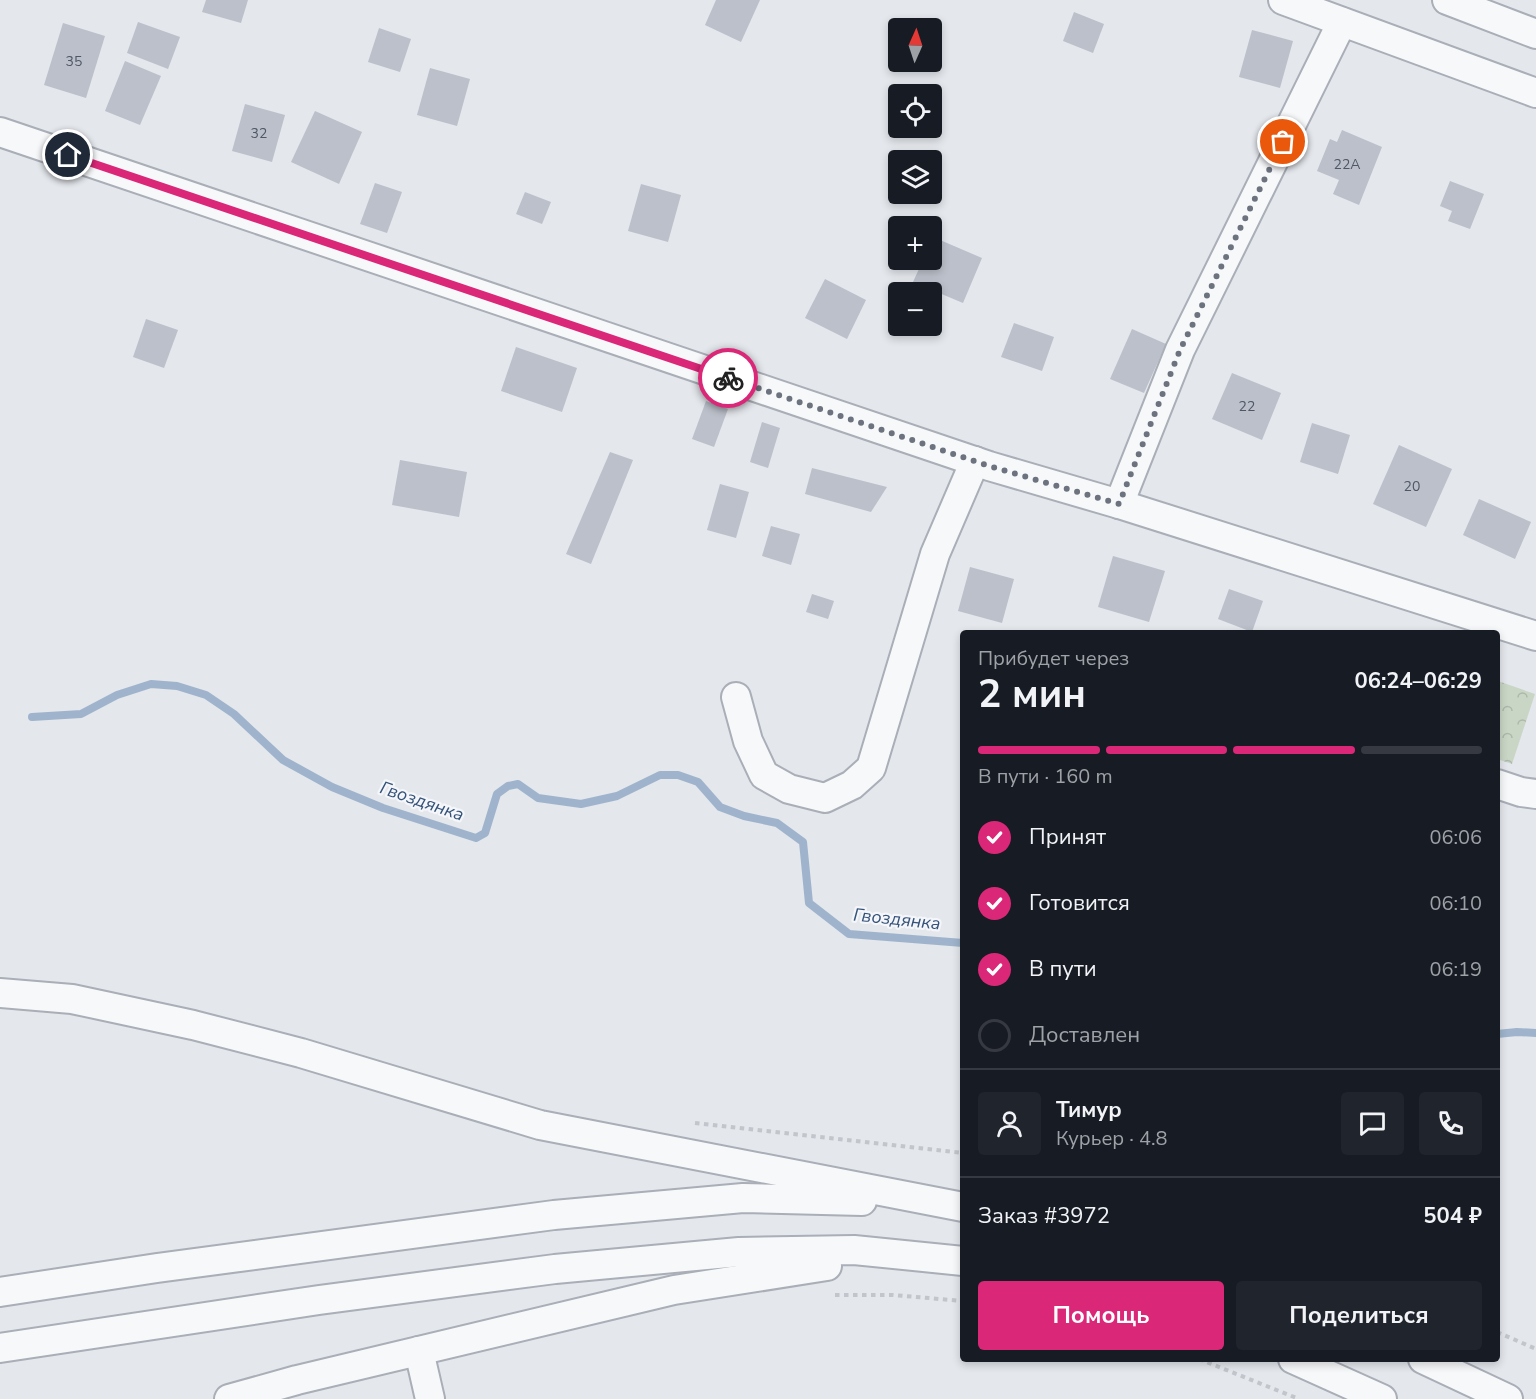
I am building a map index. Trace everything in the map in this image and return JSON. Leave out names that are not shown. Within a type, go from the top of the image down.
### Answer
[{"type":"street","points":[[1283,0],[1536,93]]},
{"type":"street","points":[[1447,0],[1536,33]]},
{"type":"street","points":[[1119,504],[1180,350],[1342,22]]},
{"type":"street","points":[[0,132],[975,461],[1119,504],[1536,636]]},
{"type":"street","points":[[736,697],[748,741],[764,775],[789,789],[825,798],[852,785],[871,768],[935,554],[975,461]]},
{"type":"street","points":[[1500,785],[1536,794]]},
{"type":"street","points":[[0,993],[72,999],[193,1025],[301,1053],[540,1125],[960,1208]]},
{"type":"street","points":[[0,1292],[157,1268],[554,1215],[743,1198],[858,1201],[960,1209]]},
{"type":"street","points":[[0,1348],[148,1325],[555,1269],[739,1252],[854,1250],[960,1261]]},
{"type":"street","points":[[229,1399],[297,1380],[674,1290],[840,1264],[914,1256]]},
{"type":"street","points":[[419,1351],[429,1399]]},
{"type":"street","points":[[1300,1362],[1382,1399]]},
{"type":"street","points":[[1429,1362],[1508,1399]]},
{"type":"path","points":[[1500,1333],[1536,1349]]},
{"type":"path","points":[[1206,1362],[1299,1399]]},
{"type":"green space","points":[[1500,682],[1535,694],[1512,764],[1500,760]]},
{"type":"building","points":[[206,0],[248,0],[241,23],[202,12]]},
{"type":"building","points":[[716,0],[760,0],[741,42],[705,25]]},
{"type":"building","points":[[1074,12],[1104,24],[1093,53],[1063,41]]},
{"type":"building","points":[[138,22],[180,37],[168,69],[127,53]]},
{"type":"building","points":[[63,23],[105,36],[86,98],[44,85]]},
{"type":"building","points":[[379,28],[411,39],[400,72],[368,62]]},
{"type":"building","points":[[1252,30],[1293,41],[1280,88],[1239,77]]},
{"type":"building","points":[[125,61],[161,76],[140,125],[105,111]]},
{"type":"building","points":[[430,68],[470,79],[457,126],[417,115]]},
{"type":"building","points":[[245,104],[285,115],[272,162],[232,151]]},
{"type":"building","points":[[315,111],[362,132],[339,184],[291,162]]},
{"type":"building","points":[[1342,130],[1382,147],[1359,205],[1333,194],[1339,180],[1317,171],[1330,139],[1337,142]]},
{"type":"building","points":[[1450,181],[1484,194],[1470,229],[1448,221],[1452,211],[1440,206]]},
{"type":"building","points":[[375,183],[402,192],[387,233],[360,224]]},
{"type":"building","points":[[641,184],[681,195],[668,242],[628,231]]},
{"type":"building","points":[[525,192],[551,202],[542,224],[516,214]]},
{"type":"building","points":[[942,241],[982,258],[963,303],[942,294],[942,282],[913,282],[918,270],[942,270]]},
{"type":"building","points":[[825,279],[866,300],[847,339],[805,318]]},
{"type":"building","points":[[146,319],[178,330],[164,368],[133,357]]},
{"type":"building","points":[[1014,323],[1054,337],[1042,371],[1001,357]]},
{"type":"building","points":[[1132,329],[1166,344],[1144,393],[1110,379]]},
{"type":"building","points":[[516,347],[577,368],[562,412],[501,391]]},
{"type":"building","points":[[1232,373],[1281,393],[1262,440],[1212,419]]},
{"type":"building","points":[[706,401],[728,409],[714,447],[692,439]]},
{"type":"building","points":[[762,422],[780,428],[768,468],[750,462]]},
{"type":"building","points":[[1312,423],[1350,435],[1338,474],[1300,462]]},
{"type":"building","points":[[1399,445],[1452,469],[1426,527],[1373,504]]},
{"type":"building","points":[[610,452],[633,460],[591,564],[566,554]]},
{"type":"building","points":[[400,460],[467,472],[459,517],[392,505]]},
{"type":"building","points":[[812,468],[887,487],[871,512],[805,494]]},
{"type":"building","points":[[720,484],[749,492],[736,538],[707,530]]},
{"type":"building","points":[[1479,499],[1531,522],[1515,559],[1463,535]]},
{"type":"building","points":[[771,526],[800,534],[791,565],[762,556]]},
{"type":"building","points":[[1113,556],[1165,571],[1149,622],[1098,607]]},
{"type":"building","points":[[970,567],[1014,579],[1002,623],[958,611]]},
{"type":"building","points":[[1229,589],[1263,601],[1253,630],[1218,619]]},
{"type":"building","points":[[812,594],[834,601],[828,619],[806,612]]},
{"type":"waterway","name":"Гвоздянка","points":[[32,717],[81,714],[117,695],[151,684],[177,686],[206,695],[234,714],[283,760],[332,787],[383,808],[476,838],[485,833],[497,794],[508,786],[518,784],[538,798],[581,804],[617,796],[660,775],[678,775],[698,782],[720,807],[744,816],[777,823],[803,842],[809,903],[849,934],[960,943]]},
{"type":"waterway","name":"Гвоздянка","points":[[1500,1034],[1536,1033]]},
{"type":"way so far","points":[[728,378],[989,466],[1119,504],[1180,350],[1283,142]]},
{"type":"route","points":[[68,155],[728,378]]}]
